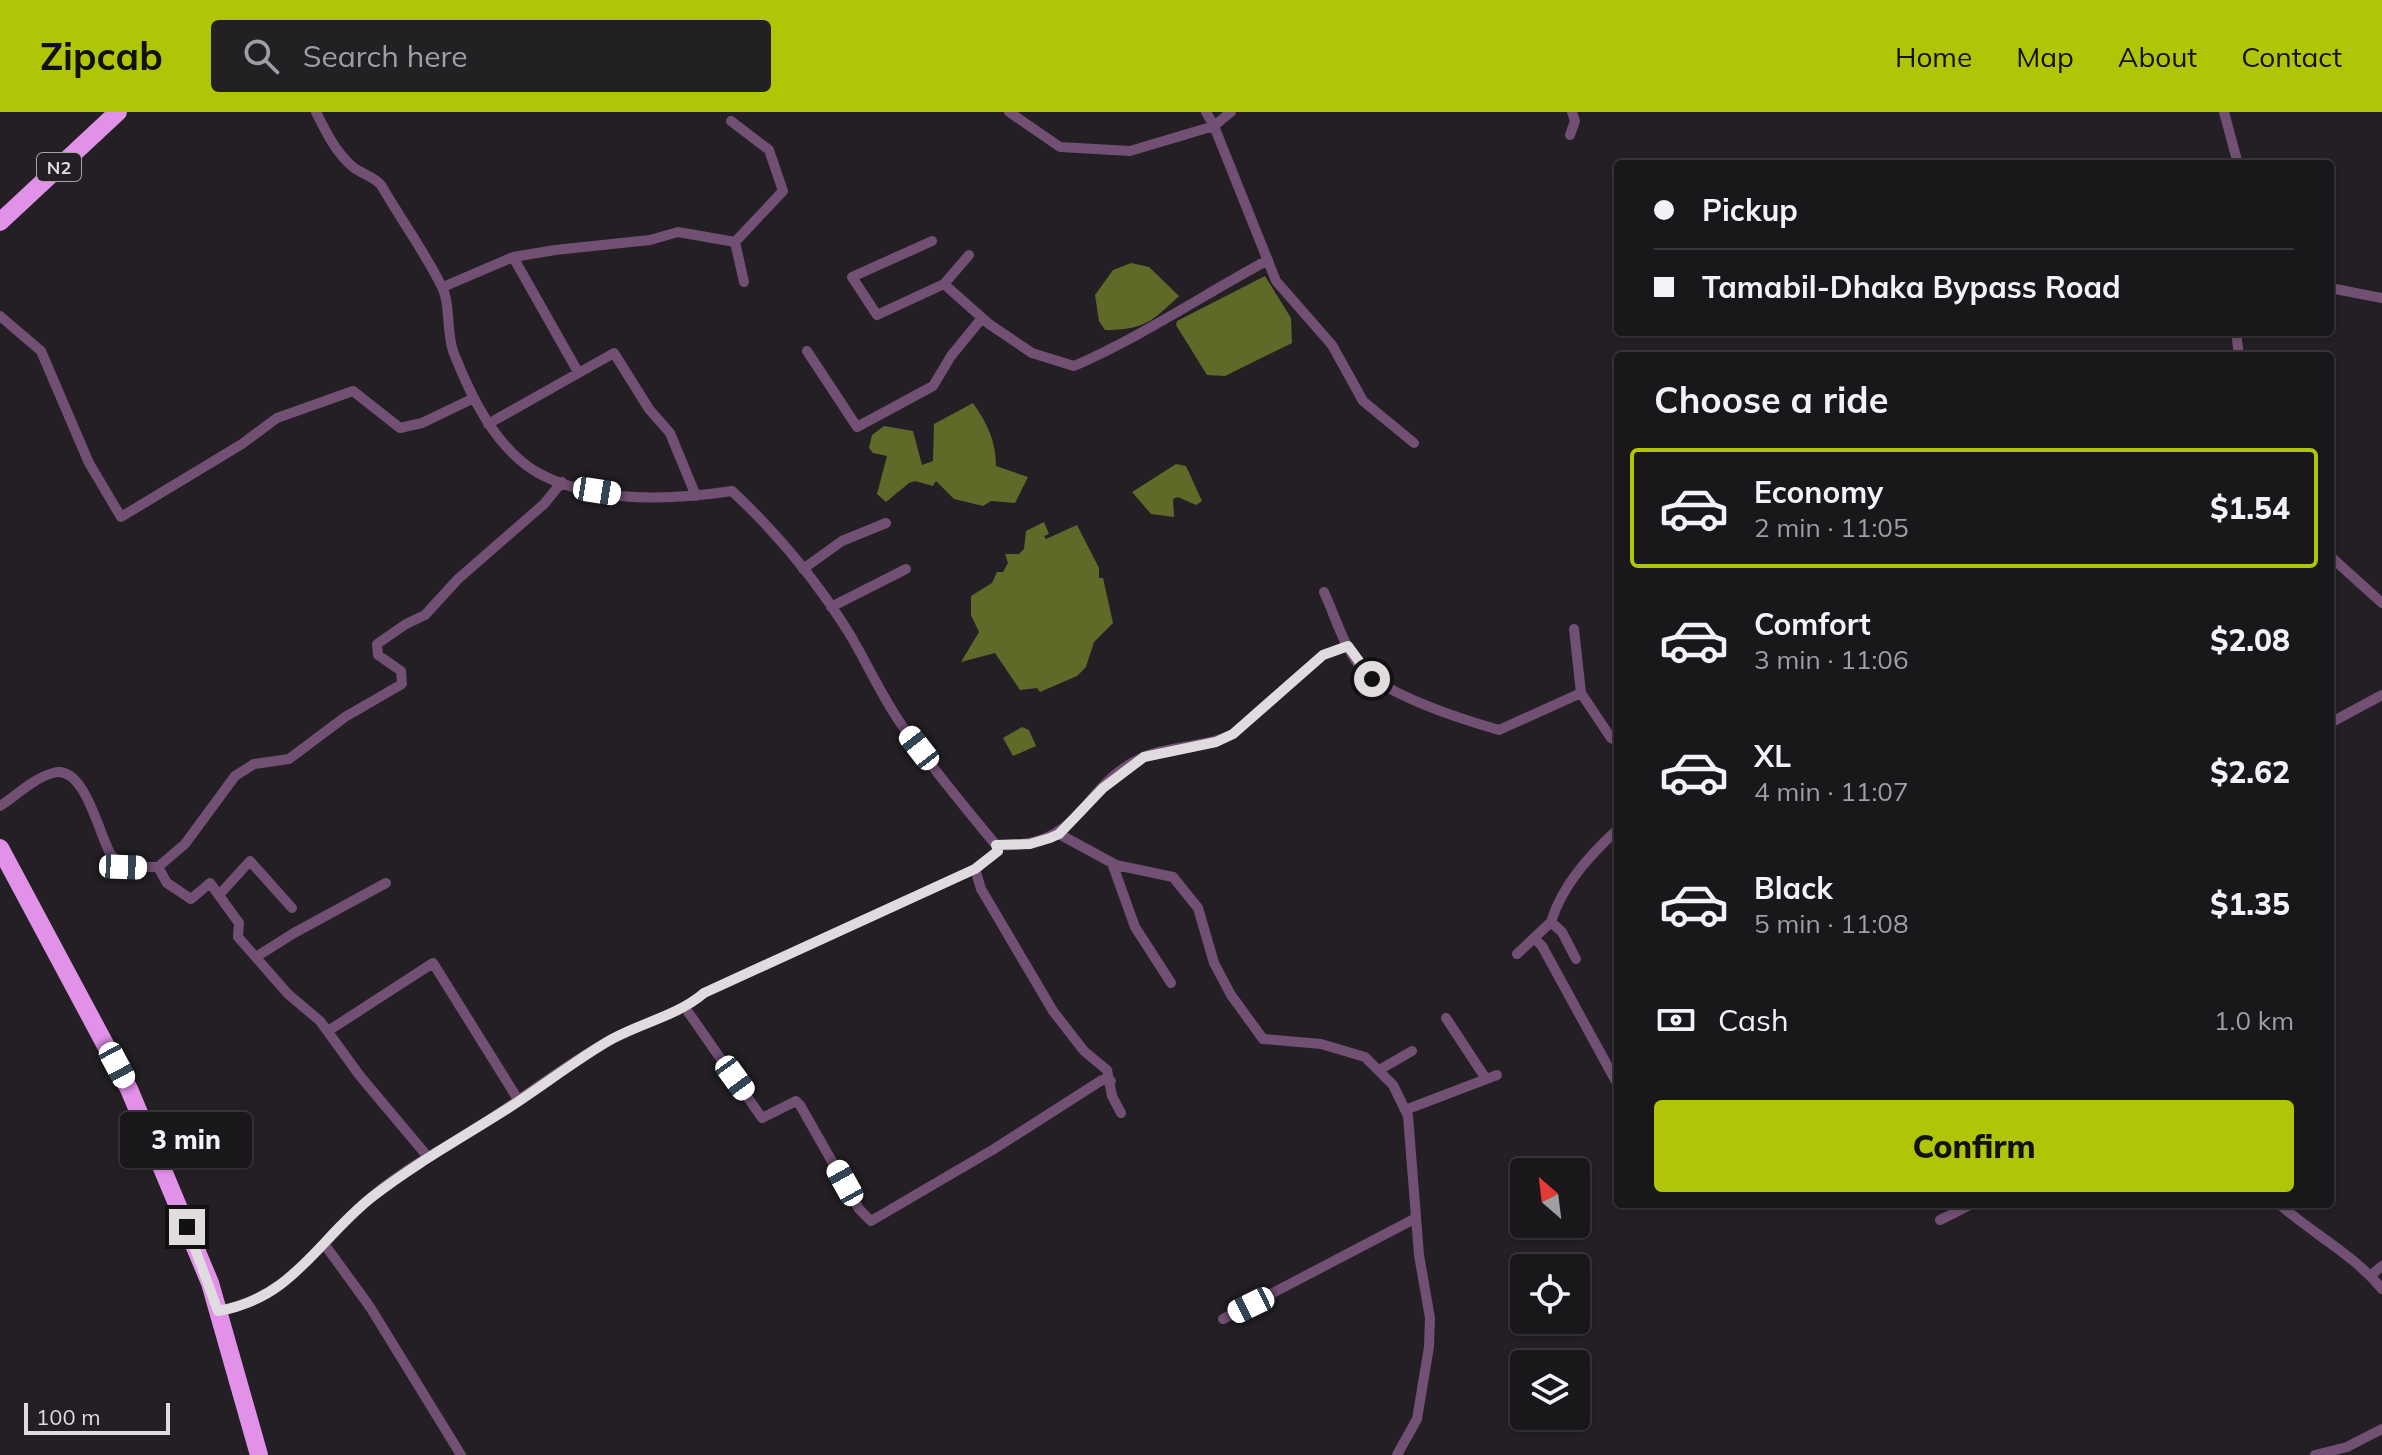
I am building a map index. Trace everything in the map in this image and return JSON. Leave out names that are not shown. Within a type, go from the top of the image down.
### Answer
[{"type":"highway","name":"N2","points":[[0,222],[112,114]]},
{"type":"highway","points":[[0,848],[129,1089],[210,1283],[259,1455]]},
{"type":"street","points":[[218,1311],[244,1307],[269,1295],[325,1245],[367,1201],[428,1157],[610,1040],[686,1009],[704,993],[975,869],[998,851],[962,808],[900,723],[831,607],[803,569],[760,517],[732,491],[696,496],[620,494],[562,482],[531,467],[488,424],[452,348],[443,287],[381,185],[375,178],[354,168],[332,143],[316,112]]},
{"type":"street","points":[[1009,112],[1060,147],[1130,151],[1214,126],[1231,112]]},
{"type":"street","points":[[1206,112],[1276,281],[1332,345],[1363,401],[1414,443]]},
{"type":"street","points":[[1570,135],[1575,121],[1572,112]]},
{"type":"street","points":[[2224,112],[2237,160]]},
{"type":"street","points":[[731,121],[769,150],[783,191],[735,242]]},
{"type":"street","points":[[443,287],[513,257],[604,243],[650,240],[678,232],[735,242]]},
{"type":"street","points":[[932,241],[852,277],[877,315],[944,284],[969,255]]},
{"type":"street","points":[[735,242],[744,282]]},
{"type":"street","points":[[513,257],[578,372]]},
{"type":"street","points":[[944,284],[982,318],[1032,353],[1074,366],[1119,346],[1268,260]]},
{"type":"street","points":[[2334,289],[2382,298]]},
{"type":"street","points":[[0,316],[41,351],[89,463],[121,517],[242,444],[277,418],[353,391],[400,428],[422,423],[474,398]]},
{"type":"street","points":[[807,351],[857,427],[933,386],[951,356],[982,318]]},
{"type":"street","points":[[488,424],[614,353],[649,409],[670,433],[696,496]]},
{"type":"street","points":[[0,806],[56,771],[69,774],[79,784],[110,853],[123,867],[158,867],[185,844],[235,776],[254,764],[289,759],[345,717],[402,684],[401,671],[378,655],[377,644],[425,615],[458,579],[544,504],[562,482]]},
{"type":"street","points":[[803,569],[842,541],[886,523]]},
{"type":"street","points":[[2334,560],[2382,603]]},
{"type":"street","points":[[831,607],[906,569]]},
{"type":"street","points":[[1324,592],[1348,646],[1372,679],[1457,718],[1499,730],[1581,693]]},
{"type":"street","points":[[1574,629],[1581,693],[1614,740]]},
{"type":"street","points":[[996,845],[1030,844],[1059,834],[1103,788],[1144,757],[1216,742],[1233,734],[1323,655],[1348,646]]},
{"type":"street","points":[[2334,721],[2382,695]]},
{"type":"street","points":[[1517,954],[1551,922],[1558,899],[1599,846],[1614,833]]},
{"type":"street","points":[[1059,834],[1112,863],[1173,877],[1198,908],[1214,963],[1231,995],[1263,1039],[1321,1044],[1365,1057],[1393,1085],[1405,1110],[1430,1318],[1429,1347],[1417,1419],[1397,1455]]},
{"type":"street","points":[[219,895],[250,861],[292,908]]},
{"type":"street","points":[[1112,863],[1135,927],[1171,983]]},
{"type":"street","points":[[158,867],[167,883],[191,899],[210,883],[239,923],[238,937],[288,994],[328,1031],[360,1076],[428,1157]]},
{"type":"street","points":[[975,869],[981,889],[1053,1011],[1084,1051],[1107,1070],[1112,1096],[1121,1113]]},
{"type":"street","points":[[256,957],[386,883]]},
{"type":"street","points":[[1551,922],[1562,932],[1576,959]]},
{"type":"street","points":[[1534,938],[1542,946],[1614,1078]]},
{"type":"street","points":[[328,1031],[433,963],[519,1101]]},
{"type":"street","points":[[686,1009],[762,1118],[790,1103],[796,1101],[800,1105],[859,1209],[871,1221],[994,1149],[1102,1080],[1111,1081]]},
{"type":"street","points":[[1446,1018],[1486,1079]]},
{"type":"street","points":[[1379,1070],[1412,1051]]},
{"type":"street","points":[[1405,1110],[1497,1075]]},
{"type":"street","points":[[1940,1220],[1964,1208]]},
{"type":"street","points":[[2284,1208],[2316,1236],[2349,1256],[2382,1289]]},
{"type":"street","points":[[1223,1319],[1416,1218]]},
{"type":"street","points":[[325,1245],[370,1307],[461,1455]]},
{"type":"street","points":[[2371,1275],[2382,1266]]},
{"type":"street","points":[[2315,1455],[2347,1447],[2382,1429]]},
{"type":"shaded area","points":[[1131,263],[1149,267],[1179,296],[1146,323],[1105,330],[1099,321],[1095,295],[1113,270]]},
{"type":"shaded area","points":[[1265,276],[1291,318],[1292,343],[1225,376],[1207,375],[1176,325],[1177,321]]},
{"type":"shaded area","points":[[973,403],[990,433],[996,466],[1028,477],[1015,503],[991,501],[983,506],[954,499],[936,481],[933,486],[915,481],[909,483],[886,502],[877,494],[887,456],[873,453],[869,448],[872,435],[884,426],[913,431],[922,465],[933,461],[934,424]]},
{"type":"shaded area","points":[[1176,464],[1186,466],[1202,501],[1196,505],[1178,497],[1173,499],[1174,517],[1151,514],[1132,492]]},
{"type":"shaded area","points":[[1044,522],[1049,534],[1044,536],[1046,539],[1077,525],[1099,568],[1099,578],[1103,578],[1113,623],[1094,642],[1086,667],[1077,676],[1040,692],[1037,688],[1020,690],[995,653],[961,662],[979,632],[971,615],[971,596],[992,583],[997,572],[1003,572],[1008,563],[1005,554],[1019,554],[1024,549],[1026,531]]},
{"type":"shaded area","points":[[1022,727],[1029,730],[1036,746],[1013,756],[1003,738]]},
{"type":"route","points":[[187,1227],[218,1311],[244,1307],[269,1295],[325,1245],[367,1201],[411,1166],[469,1133],[610,1040],[686,1009],[704,993],[747,976],[975,869],[998,851],[996,845],[1030,844],[1059,834],[1083,807],[1126,769],[1144,757],[1216,742],[1233,734],[1323,655],[1348,646],[1372,679]]}]
